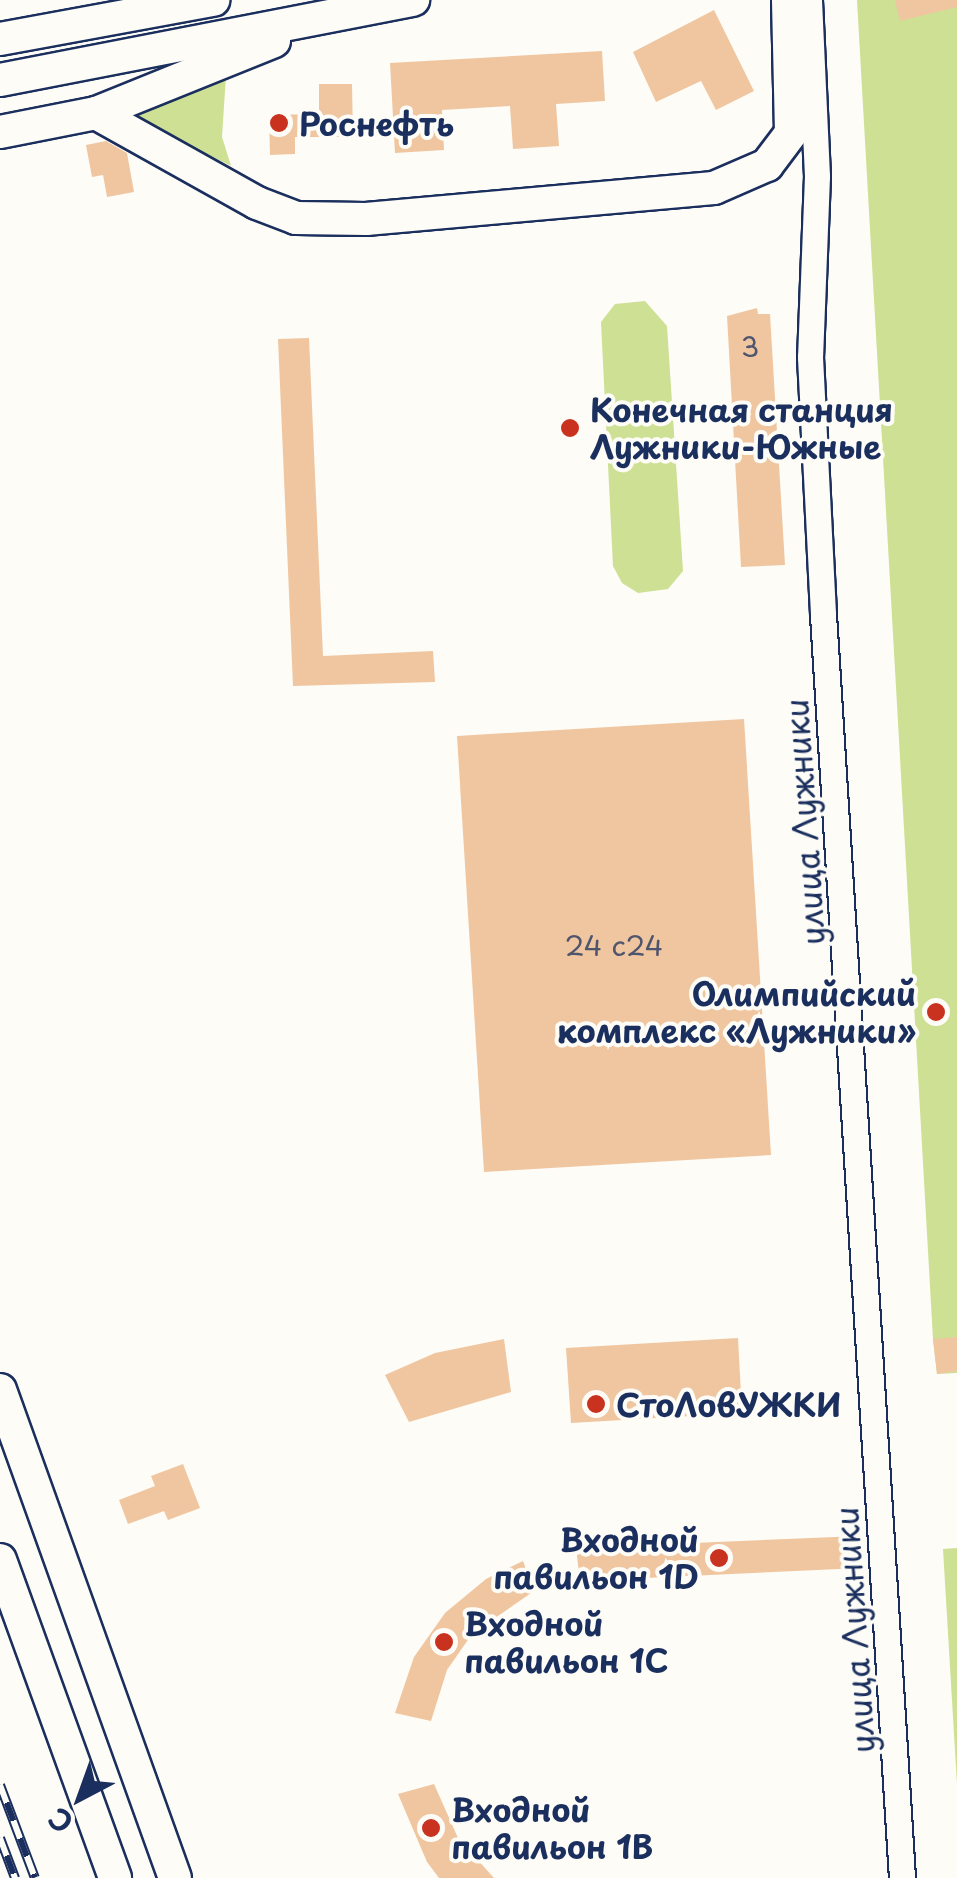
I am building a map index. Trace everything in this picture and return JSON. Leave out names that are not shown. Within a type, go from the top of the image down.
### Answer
[{"type":"main road","points":[[0,39],[213,0]]},
{"type":"main road","points":[[0,80],[412,0]]},
{"type":"main road","points":[[96,113],[257,203],[296,218],[366,220],[714,188],[767,165],[791,133],[788,0]]},
{"type":"main road","points":[[0,132],[96,113],[354,12]]},
{"type":"main road","points":[[0,1390],[175,1878]]},
{"type":"main road","points":[[0,1560],[114,1878]]},
{"type":"street","name":"улица Лужники","points":[[809,0],[816,91],[810,357],[902,1878]]},
{"type":"green space","name":"Олимпийский комплекс «Лужники»","points":[[857,0],[957,0],[957,1373],[937,1374],[933,1339]]},
{"type":"green space","points":[[226,75],[222,137],[231,166],[123,112]]},
{"type":"green space","points":[[645,301],[667,326],[683,571],[668,589],[638,593],[622,583],[613,566],[601,322],[615,304]]},
{"type":"green space","points":[[957,1548],[957,1784],[943,1549]]},
{"type":"building","points":[[895,0],[957,0],[957,7],[900,21]]},
{"type":"building","points":[[714,10],[754,91],[716,110],[701,81],[656,102],[633,52]]},
{"type":"building","points":[[602,51],[605,101],[556,104],[559,146],[513,149],[510,106],[442,110],[444,150],[395,153],[390,63]]},
{"type":"building","points":[[319,84],[352,84],[353,137],[295,137],[295,154],[270,155],[269,115],[319,114]]},
{"type":"building","points":[[106,141],[127,153],[134,192],[107,197],[103,175],[92,177],[86,145]]},
{"type":"building","points":[[757,308],[758,314],[770,314],[785,565],[741,567],[727,316]]},
{"type":"building","points":[[309,338],[323,656],[433,651],[435,682],[293,686],[278,339]]},
{"type":"building","points":[[744,719],[771,1155],[484,1172],[457,736]]},
{"type":"building","points":[[957,1337],[957,1371],[937,1374],[933,1339]]},
{"type":"building","points":[[738,1338],[742,1413],[571,1423],[566,1348]]},
{"type":"building","points":[[504,1339],[511,1392],[409,1422],[385,1375],[435,1353]]},
{"type":"building","points":[[183,1464],[200,1508],[168,1520],[164,1511],[128,1524],[119,1500],[155,1486],[151,1476]]},
{"type":"building","name":"Входной павильон 1D","points":[[859,1536],[861,1568],[580,1581],[576,1548]]},
{"type":"building","name":"Входной павильон 1C","points":[[523,1561],[534,1591],[472,1634],[447,1670],[431,1721],[395,1713],[414,1657],[445,1613],[486,1579]]},
{"type":"building","name":"Входной павильон 1B","points":[[434,1784],[458,1838],[494,1878],[439,1878],[427,1862],[398,1794]]},
{"type":"railway","points":[[0,1785],[35,1878]]},
{"type":"railway","points":[[0,1838],[15,1878]]},
{"type":"place","name":"Роснефть","points":[[279,123]]},
{"type":"place","name":"Конечная станция Лужники-Южные","points":[[570,428]]},
{"type":"place","name":"Олимпийский комплекс «Лужники»","points":[[936,1012]]},
{"type":"place","name":"СтоЛовУЖКИ","points":[[596,1404]]},
{"type":"place","name":"Входной павильон 1D","points":[[719,1558]]},
{"type":"place","name":"Входной павильон 1C","points":[[444,1642]]},
{"type":"place","name":"Входной павильон 1B","points":[[431,1828]]}]
